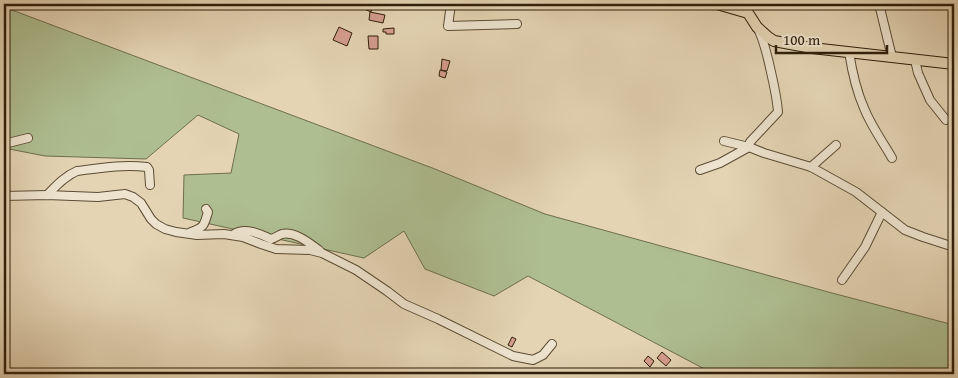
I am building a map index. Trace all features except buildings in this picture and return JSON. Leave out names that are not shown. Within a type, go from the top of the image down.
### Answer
[{"type":"main road","points":[[717,4],[748,13],[757,27],[774,41],[812,48],[954,64]]},
{"type":"street","points":[[451,4],[448,26],[517,24]]},
{"type":"street","points":[[879,4],[892,57]]},
{"type":"street","points":[[750,147],[750,142],[778,112],[763,40],[757,27]]},
{"type":"street","points":[[849,52],[852,70],[863,106],[892,158]]},
{"type":"street","points":[[915,60],[918,73],[930,100],[946,120]]},
{"type":"street","points":[[4,144],[28,138]]},
{"type":"street","points":[[724,141],[750,147],[810,167],[856,192],[905,230],[954,247]]},
{"type":"street","points":[[810,167],[836,145]]},
{"type":"street","points":[[700,170],[720,163],[750,147]]},
{"type":"street","points":[[47,195],[63,179],[76,171],[108,166],[147,167],[150,185]]},
{"type":"street","points":[[4,196],[98,197],[125,194],[141,203],[151,219],[165,229],[187,234],[232,235],[276,249],[310,250],[326,256],[356,270],[404,304],[513,356],[532,360],[543,356],[552,344]]},
{"type":"street","points":[[187,234],[203,227],[208,212],[206,209]]},
{"type":"street","points":[[842,280],[864,247],[882,212]]},
{"type":"street","points":[[232,235],[236,232],[250,230],[271,239],[282,234],[289,234],[302,238],[326,256]]},
{"type":"green space","points":[[4,7],[435,169],[545,214],[954,325],[954,374],[714,374],[528,276],[494,296],[425,269],[404,231],[364,258],[183,218],[184,175],[231,173],[239,134],[198,115],[146,159],[45,156],[4,148]]}]
